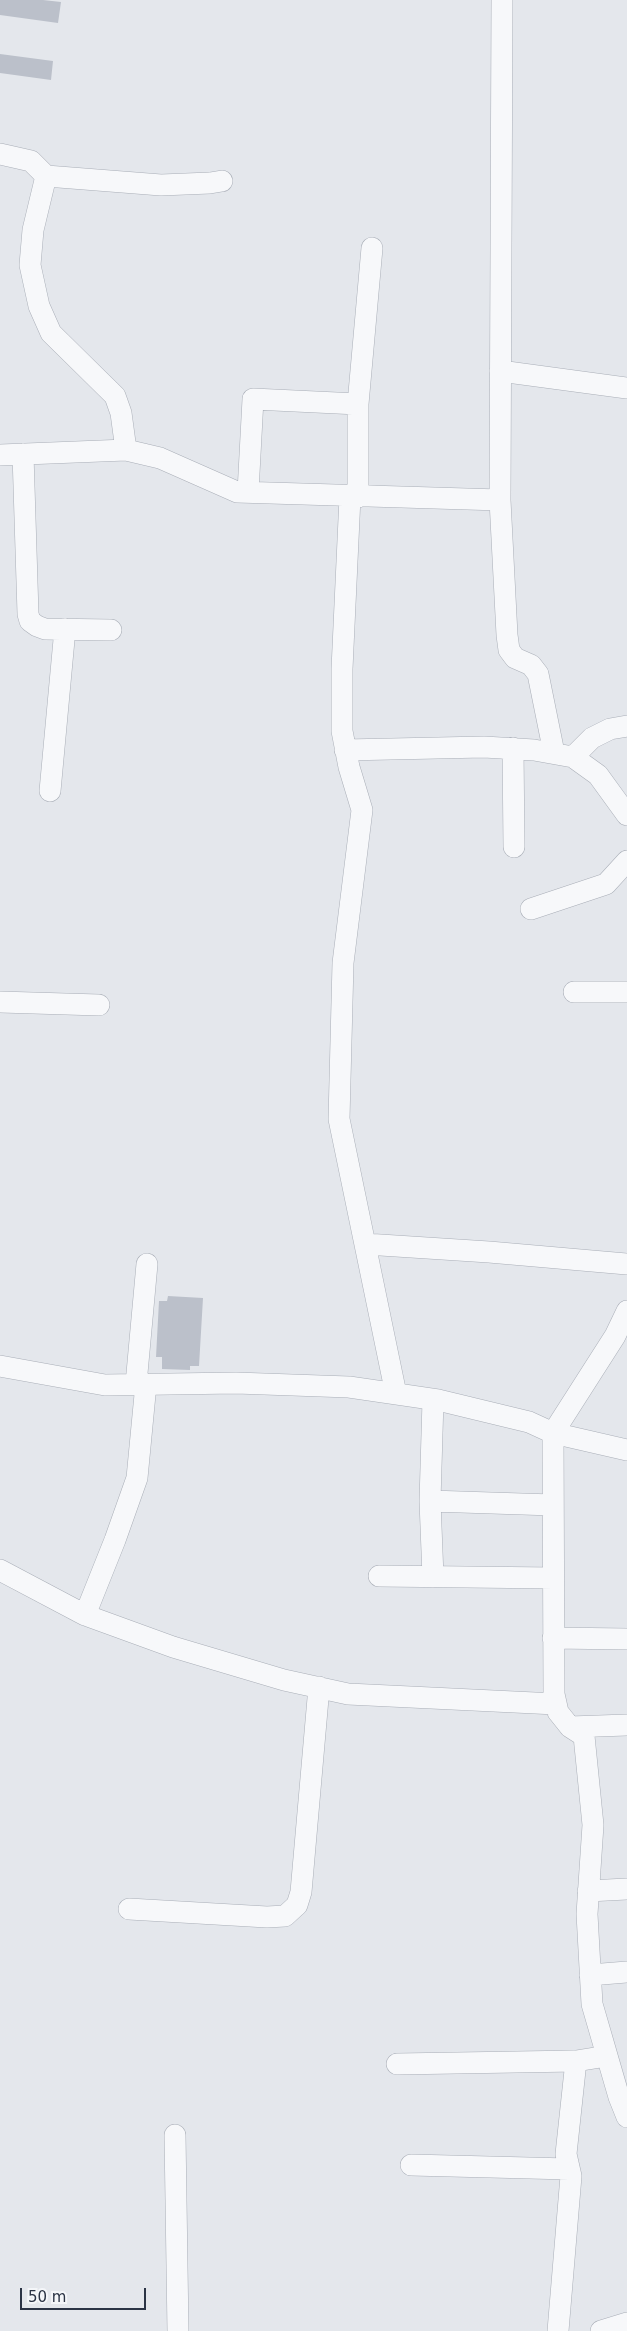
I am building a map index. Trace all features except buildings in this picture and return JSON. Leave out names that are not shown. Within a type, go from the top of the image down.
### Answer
[{"type":"street","points":[[502,0],[500,500],[509,650],[515,658],[532,665],[538,674],[564,755]]},
{"type":"street","points":[[0,154],[31,162],[46,176],[161,185],[210,184],[222,181]]},
{"type":"street","points":[[46,176],[33,230],[30,265],[39,306],[51,333],[115,396],[120,413],[126,450]]},
{"type":"street","points":[[372,248],[358,404],[354,497],[342,669],[342,731],[345,750],[362,810],[343,964],[339,1119],[396,1394]]},
{"type":"street","points":[[500,371],[627,388]]},
{"type":"street","points":[[248,492],[253,399],[358,404]]},
{"type":"street","points":[[0,455],[126,450],[160,458],[237,492],[500,500]]},
{"type":"street","points":[[23,454],[28,614],[30,621],[37,626],[111,630]]},
{"type":"street","points":[[50,791],[65,629]]},
{"type":"street","points":[[564,755],[610,729],[627,726]]},
{"type":"street","points":[[345,750],[484,747],[513,748],[564,755],[598,774],[627,815]]},
{"type":"street","points":[[513,748],[514,847]]},
{"type":"street","points":[[531,908],[606,884],[627,861]]},
{"type":"street","points":[[574,992],[627,992]]},
{"type":"street","points":[[0,1002],[99,1005]]},
{"type":"street","points":[[365,1244],[627,1264]]},
{"type":"street","points":[[85,1615],[137,1478],[147,1264]]},
{"type":"street","points":[[627,1312],[615,1336],[553,1434],[553,1638],[556,1704],[558,1712],[570,1727],[584,1736],[592,1825],[586,1914],[592,2004],[627,2117]]},
{"type":"street","points":[[0,1366],[105,1385],[236,1383],[349,1388],[396,1394],[433,1400],[529,1422],[553,1434],[627,1450]]},
{"type":"street","points":[[433,1400],[430,1501],[433,1577]]},
{"type":"street","points":[[430,1501],[553,1505]]},
{"type":"street","points":[[0,1570],[85,1615],[173,1647],[284,1680],[348,1694],[556,1704]]},
{"type":"street","points":[[379,1576],[553,1578]]},
{"type":"street","points":[[553,1638],[627,1639]]},
{"type":"street","points":[[129,1909],[267,1917],[285,1916],[297,1905],[301,1892],[319,1687]]},
{"type":"street","points":[[570,1727],[627,1725]]},
{"type":"street","points":[[588,1890],[627,1889]]},
{"type":"street","points":[[590,1975],[627,1972]]},
{"type":"street","points":[[397,2064],[576,2061],[607,2056]]},
{"type":"street","points":[[558,2331],[571,2176],[567,2146],[576,2061]]},
{"type":"street","points":[[175,2135],[178,2331]]},
{"type":"street","points":[[411,2165],[569,2169]]},
{"type":"street","points":[[601,2331],[627,2323]]}]
